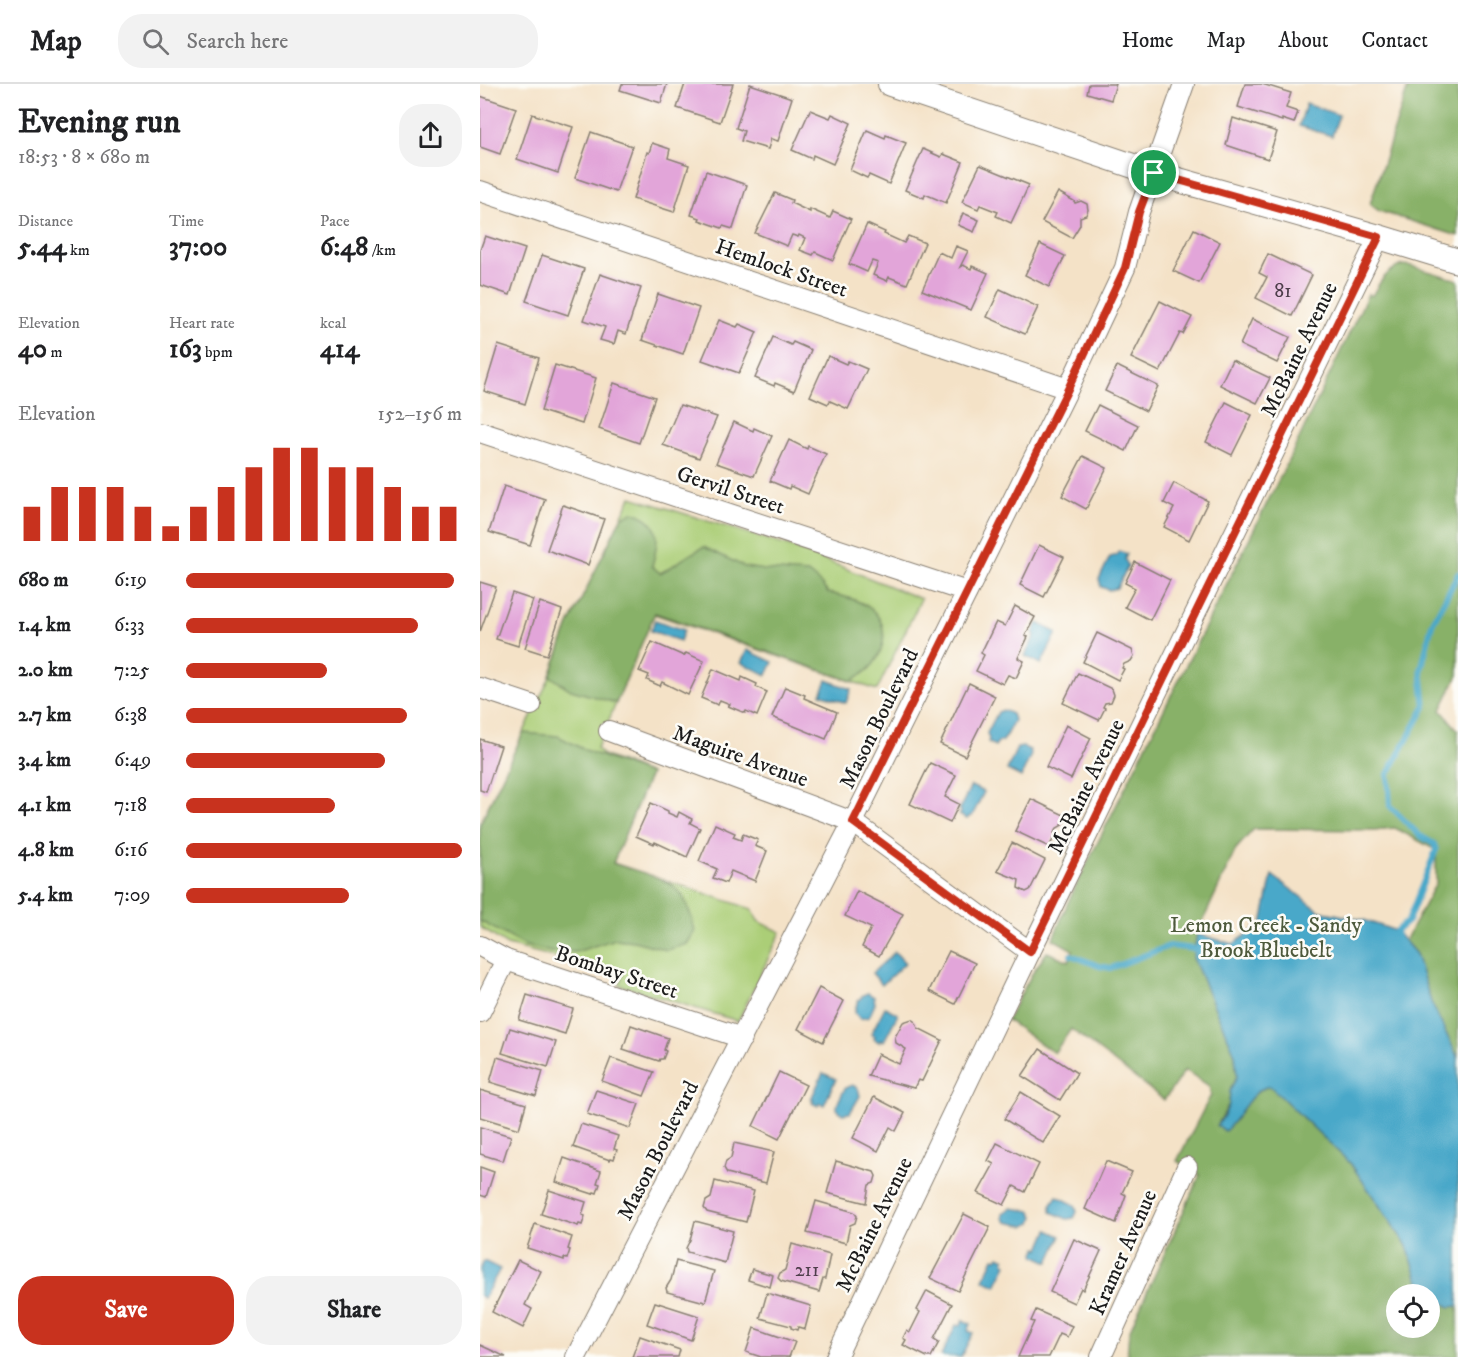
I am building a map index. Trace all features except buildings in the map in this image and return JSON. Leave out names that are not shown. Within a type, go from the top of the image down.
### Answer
[{"type":"street","points":[[890,84],[1154,173],[1458,261]]},
{"type":"street","name":"Mason Boulevard","points":[[576,1357],[853,822],[1068,389],[1125,268],[1139,212],[1184,84]]},
{"type":"street","name":"Hemlock Street","points":[[480,191],[1068,389]]},
{"type":"street","name":"McBaine Avenue","points":[[836,1357],[1030,952],[1379,237]]},
{"type":"street","name":"Gervil Street","points":[[480,432],[967,592]]},
{"type":"street","points":[[480,688],[531,705]]},
{"type":"street","name":"Maguire Avenue","points":[[609,731],[853,822],[1030,952]]},
{"type":"street","name":"Bombay Street","points":[[480,946],[506,960],[742,1038]]},
{"type":"street","points":[[480,1012],[506,960]]},
{"type":"street","name":"Kramer Avenue","points":[[1101,1357],[1186,1167]]},
{"type":"green space","points":[[1409,84],[1458,84],[1458,236],[1379,211],[1370,204]]},
{"type":"green space","name":"Lemon Creek - Sandy Brook Bluebelt","points":[[1403,265],[1411,266],[1458,280],[1458,675],[1441,710],[1458,730],[1458,1058],[1431,1002],[1416,954],[1405,941],[1436,883],[1436,850],[1395,828],[1374,830],[1254,829],[1236,849],[1197,934],[1193,958],[1235,1054],[1237,1076],[1230,1091],[1229,1104],[1217,1126],[1226,1130],[1256,1093],[1270,1086],[1351,1164],[1407,1246],[1420,1284],[1386,1284],[1386,1338],[1440,1338],[1440,1300],[1450,1306],[1458,1306],[1458,1357],[1127,1357],[1129,1332],[1200,1175],[1177,1161],[1211,1095],[1209,1086],[1185,1070],[1164,1100],[1071,1029],[1054,1053],[1007,1020],[1047,952],[1069,961],[1073,950],[1053,939],[1068,902],[1293,451],[1368,294],[1372,296],[1384,277]]},
{"type":"green space","points":[[631,497],[795,548],[921,599],[877,690],[654,614],[597,748],[601,754],[650,774],[613,863],[752,909],[758,921],[781,932],[738,1021],[619,985],[623,974],[507,945],[480,927],[480,824],[548,681],[569,625]]},
{"type":"green space","points":[[632,512],[649,520],[654,526],[657,540],[652,566],[660,573],[704,547],[745,567],[808,573],[828,593],[861,602],[872,609],[883,628],[883,643],[878,658],[868,670],[852,681],[655,613],[616,703],[571,690],[550,676],[569,625],[621,518]]},
{"type":"green space","points":[[523,733],[558,736],[585,750],[650,774],[613,863],[659,878],[676,888],[688,908],[695,931],[687,944],[667,950],[634,941],[615,939],[576,952],[551,952],[526,946],[480,921],[480,824]]},
{"type":"water","points":[[1306,104],[1339,115],[1332,136],[1299,126]]},
{"type":"water","points":[[1119,551],[1127,554],[1125,559],[1128,566],[1117,588],[1109,590],[1101,587],[1099,579],[1110,557],[1117,555]]},
{"type":"water","points":[[655,620],[684,630],[680,641],[651,631]]},
{"type":"water","points":[[1038,623],[1057,633],[1041,664],[1025,656]]},
{"type":"water","points":[[747,650],[773,662],[767,675],[741,663]]},
{"type":"water","points":[[827,680],[851,689],[846,703],[821,694]]},
{"type":"water","points":[[1003,710],[1012,714],[1014,720],[1003,741],[998,742],[995,746],[988,742],[987,733],[998,712]]},
{"type":"water","points":[[1023,747],[1030,750],[1031,755],[1021,777],[1007,770],[1017,748]]},
{"type":"water","points":[[971,786],[984,792],[972,816],[967,819],[959,815],[961,811],[959,810]]},
{"type":"water","points":[[1272,875],[1320,911],[1364,920],[1396,931],[1416,954],[1431,1002],[1458,1058],[1458,1306],[1450,1307],[1440,1301],[1440,1284],[1420,1284],[1407,1246],[1351,1164],[1270,1086],[1251,1098],[1225,1131],[1217,1126],[1229,1104],[1230,1091],[1237,1076],[1235,1054],[1193,958],[1197,934],[1233,944],[1262,924]]},
{"type":"water","points":[[895,952],[905,963],[882,985],[872,973]]},
{"type":"water","points":[[868,993],[874,997],[875,1004],[869,1017],[860,1019],[855,1013],[856,1007],[860,998]]},
{"type":"water","points":[[885,1007],[898,1014],[884,1041],[881,1039],[879,1042],[871,1034]]},
{"type":"water","points":[[823,1073],[836,1079],[824,1105],[820,1103],[818,1106],[812,1103],[814,1100],[811,1099]]},
{"type":"water","points":[[852,1085],[858,1088],[860,1096],[850,1113],[842,1114],[837,1109],[838,1104],[845,1088]]},
{"type":"water","points":[[1057,1196],[1075,1205],[1077,1212],[1074,1218],[1067,1219],[1051,1212],[1051,1205]]},
{"type":"water","points":[[1011,1208],[1031,1211],[1034,1216],[1032,1223],[1025,1226],[1006,1222],[1003,1213]]},
{"type":"water","points":[[1048,1230],[1061,1236],[1049,1262],[1036,1256],[1035,1253],[1037,1248],[1040,1249]]},
{"type":"water","points":[[999,1256],[1005,1259],[1004,1262],[1007,1264],[996,1286],[984,1280],[994,1258],[997,1259]]},
{"type":"water","points":[[484,1261],[500,1269],[484,1298],[480,1296],[480,1270]]},
{"type":"water","points":[[963,1320],[971,1324],[968,1331],[973,1333],[961,1357],[941,1356],[956,1325],[960,1326]]},
{"type":"waterway","points":[[1397,937],[1396,931],[1408,921],[1436,850],[1434,844],[1419,835],[1390,806],[1388,774],[1425,707],[1421,670],[1432,624],[1458,574]]},
{"type":"waterway","points":[[1071,955],[1099,966],[1111,968],[1169,946],[1202,950]]},
{"type":"route","points":[[1154,173],[1379,237],[1030,952],[853,822],[1068,389],[1125,268],[1139,212],[1154,173]]}]
